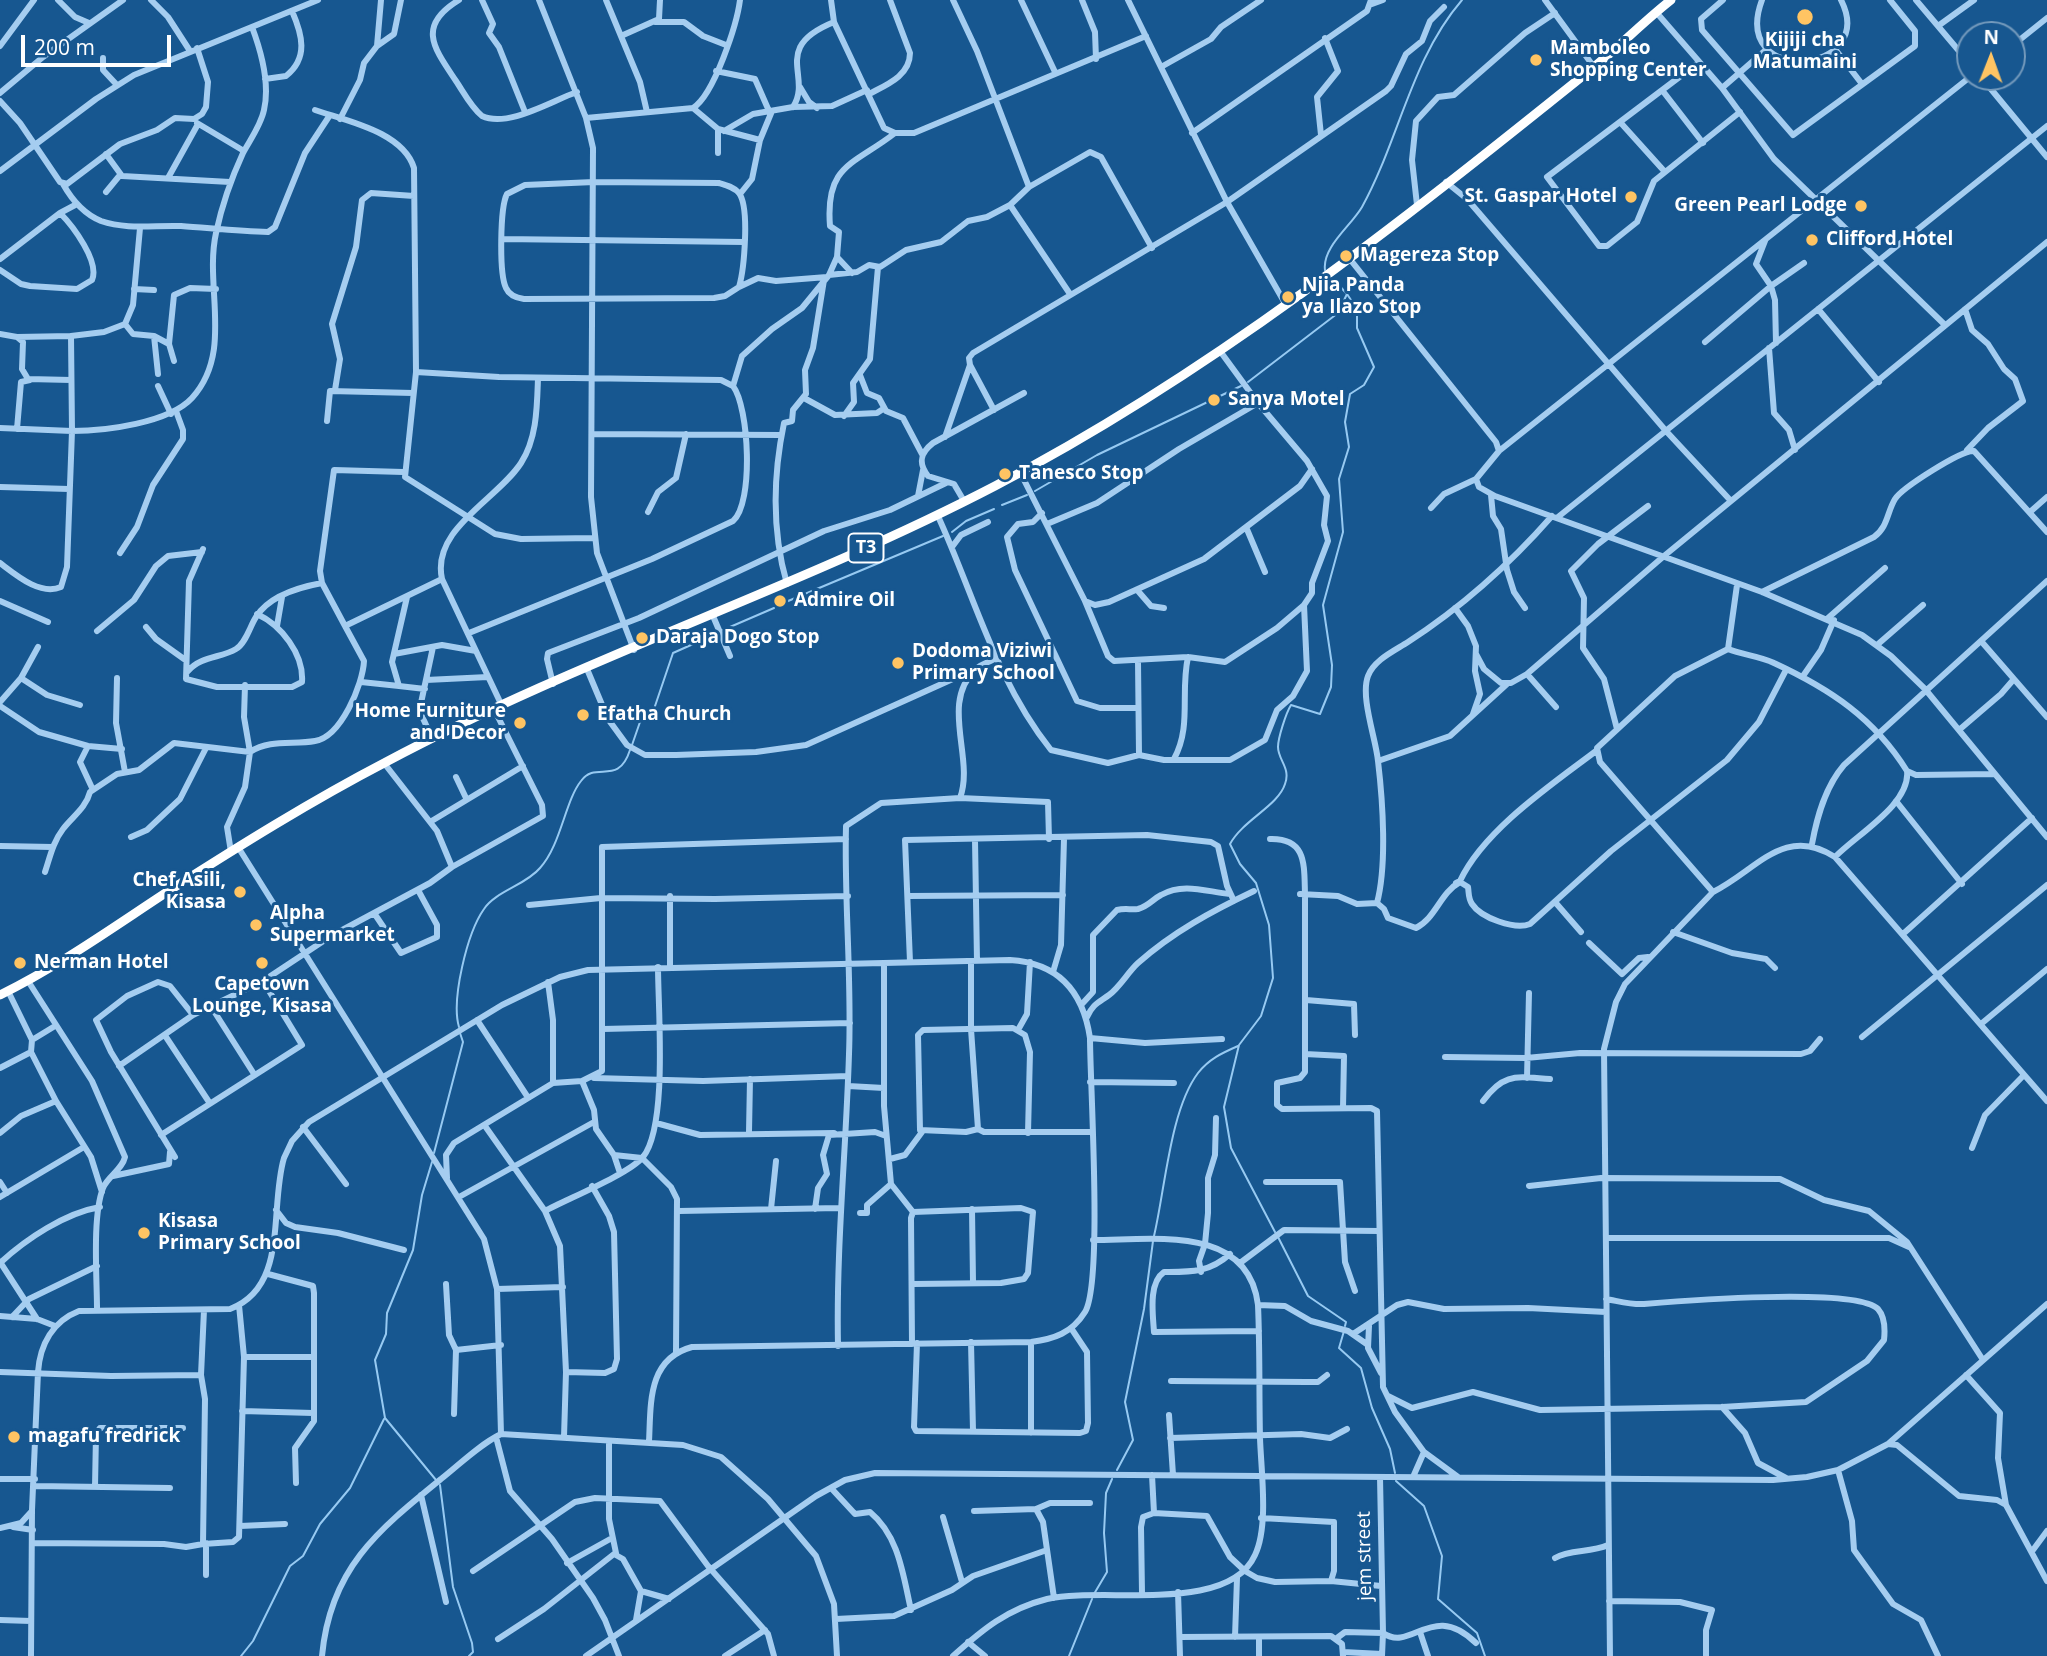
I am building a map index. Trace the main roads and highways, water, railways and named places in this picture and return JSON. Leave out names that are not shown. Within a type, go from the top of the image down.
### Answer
[{"type":"highway","name":"T3","points":[[4,993],[28,981],[234,850],[432,738],[587,669],[714,620],[1020,472],[1132,408],[1220,351],[1349,258],[1594,67],[1671,0]]},
{"type":"waterway","points":[[1325,270],[1325,261],[1332,245],[1362,207],[1375,181],[1430,48],[1462,0]]},
{"type":"waterway","points":[[1248,382],[1338,313],[1347,294],[1335,281]]},
{"type":"waterway","points":[[1275,1232],[1231,1148],[1224,1107],[1239,1045],[1261,1016],[1273,978],[1269,925],[1256,883],[1240,864],[1230,844],[1236,835],[1275,799],[1285,784],[1286,773],[1278,747],[1291,705],[1320,714],[1331,687],[1332,665],[1323,605],[1343,532],[1339,479],[1349,447],[1345,422],[1350,394],[1364,385],[1374,367],[1357,328],[1357,309],[1347,294]]},
{"type":"waterway","points":[[1035,491],[1097,455],[1241,386]]},
{"type":"waterway","points":[[1002,505],[1027,495]]},
{"type":"waterway","points":[[952,532],[966,521],[994,509]]},
{"type":"waterway","points":[[781,604],[943,536]]},
{"type":"waterway","points":[[723,630],[774,608]]},
{"type":"waterway","points":[[632,745],[640,722],[654,709],[673,653],[718,633]]},
{"type":"waterway","points":[[459,1027],[457,1001],[462,967],[472,934],[484,909],[496,897],[540,868],[553,848],[581,781],[593,772],[619,768],[630,750]]},
{"type":"waterway","points":[[434,1153],[463,1042],[460,1033]]},
{"type":"waterway","points":[[1154,1236],[1175,1129],[1189,1089],[1207,1064],[1238,1046]]},
{"type":"waterway","points":[[432,1162],[422,1195],[413,1250],[387,1313],[386,1334],[375,1360],[385,1418],[436,1480]]},
{"type":"waterway","points":[[1278,1237],[1308,1296],[1346,1322],[1345,1326]]},
{"type":"waterway","points":[[1117,1470],[1133,1440],[1125,1402],[1144,1309],[1153,1241]]},
{"type":"waterway","points":[[1344,1331],[1339,1348],[1361,1368],[1372,1408],[1390,1449],[1395,1473]]},
{"type":"waterway","points":[[241,1656],[253,1641],[290,1566],[303,1556],[320,1524],[350,1488],[384,1419]]},
{"type":"waterway","points":[[1094,1594],[1107,1572],[1104,1533],[1106,1493],[1112,1479]]},
{"type":"waterway","points":[[1396,1481],[1424,1506],[1442,1556],[1438,1599],[1477,1633],[1485,1656]]},
{"type":"waterway","points":[[440,1485],[453,1587],[472,1643],[473,1652],[469,1656]]},
{"type":"waterway","points":[[1069,1656],[1092,1599]]},
{"type":"place","name":"Kijiji cha Matumaini","points":[[1805,17]]},
{"type":"place","name":"Mamboleo Shopping Center","points":[[1536,60]]},
{"type":"place","name":"St. Gaspar Hotel","points":[[1631,197]]},
{"type":"place","name":"Green Pearl Lodge","points":[[1861,206]]},
{"type":"place","name":"Clifford Hotel","points":[[1812,240]]},
{"type":"place","name":"Magereza Stop","points":[[1346,256]]},
{"type":"place","name":"Njia Panda ya Ilazo Stop","points":[[1288,297]]},
{"type":"place","name":"Sanya Motel","points":[[1214,400]]},
{"type":"place","name":"Tanesco Stop","points":[[1005,474]]},
{"type":"place","name":"Admire Oil","points":[[780,601]]},
{"type":"place","name":"Daraja Dogo Stop","points":[[642,638]]},
{"type":"place","name":"Dodoma Viziwi Primary School","points":[[898,663]]},
{"type":"place","name":"Efatha Church","points":[[583,715]]},
{"type":"place","name":"Home Furniture and Decor","points":[[520,723]]},
{"type":"place","name":"Chef Asili, Kisasa","points":[[240,892]]},
{"type":"place","name":"Alpha Supermarket","points":[[256,925]]},
{"type":"place","name":"Nerman Hotel","points":[[20,963]]},
{"type":"place","name":"Capetown Lounge, Kisasa","points":[[262,963]]},
{"type":"place","name":"Kisasa Primary School","points":[[144,1233]]},
{"type":"place","name":"magafu fredrick","points":[[14,1437]]}]
